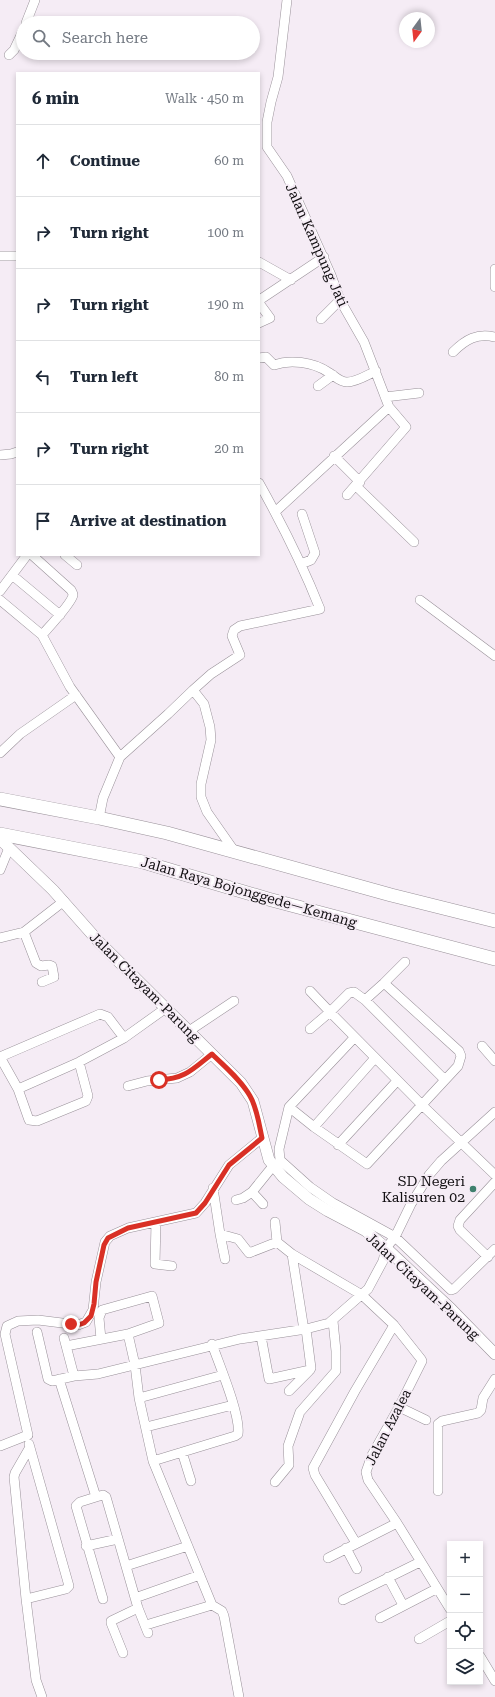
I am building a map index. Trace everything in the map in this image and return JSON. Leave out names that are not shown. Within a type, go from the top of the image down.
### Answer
[{"type":"highway","points":[[0,800],[167,832],[391,895],[495,921]]},
{"type":"highway","name":"Jalan Raya Bojonggede—Kemang","points":[[0,834],[143,862],[268,899],[495,959]]},
{"type":"main road","name":"Jalan Citayam-Parung","points":[[0,839],[64,901],[99,942],[241,1083],[251,1096],[267,1156],[273,1166],[283,1177],[309,1199],[366,1231],[451,1309],[495,1354]]},
{"type":"street","points":[[29,16],[35,0]]},
{"type":"street","name":"Jalan Kampung Jati","points":[[287,0],[278,77],[270,102],[263,146],[287,176],[324,257],[340,300],[364,342],[389,407]]},
{"type":"street","points":[[9,55],[16,46]]},
{"type":"street","points":[[0,256],[16,256]]},
{"type":"street","points":[[260,301],[324,257]]},
{"type":"street","points":[[260,263],[291,280]]},
{"type":"street","points":[[495,269],[495,287]]},
{"type":"street","points":[[321,319],[340,300]]},
{"type":"street","points":[[260,304],[270,318],[260,323]]},
{"type":"street","points":[[453,352],[462,342],[470,338],[480,335],[495,337]]},
{"type":"street","points":[[260,358],[266,357],[274,365],[286,362],[312,365],[326,371],[341,381],[351,381],[376,371]]},
{"type":"street","points":[[318,386],[333,375]]},
{"type":"street","points":[[385,397],[418,393]]},
{"type":"street","points":[[275,512],[334,456],[389,407],[404,423],[405,428],[347,495]]},
{"type":"street","points":[[0,455],[16,452]]},
{"type":"street","points":[[334,456],[358,484],[414,542]]},
{"type":"street","points":[[99,818],[105,793],[120,757],[211,674],[240,655],[232,634],[234,630],[240,626],[320,609],[301,564],[260,485]]},
{"type":"street","points":[[301,564],[311,560],[315,553],[302,514]]},
{"type":"street","points":[[0,591],[26,556]]},
{"type":"street","points":[[33,556],[72,592],[73,597],[60,615],[42,635]]},
{"type":"street","points":[[66,556],[77,565]]},
{"type":"street","points":[[12,575],[60,615]]},
{"type":"street","points":[[0,600],[42,635],[76,694],[120,757]]},
{"type":"street","points":[[420,600],[495,656]]},
{"type":"street","points":[[193,690],[204,704],[210,726],[211,740],[201,784],[201,797],[205,808],[235,852]]},
{"type":"street","points":[[0,753],[24,731],[76,694]]},
{"type":"street","points":[[0,870],[9,848]]},
{"type":"street","points":[[0,938],[24,932],[64,901]]},
{"type":"street","points":[[24,932],[36,963],[42,966],[52,965],[54,977],[42,982]]},
{"type":"street","points":[[365,1000],[405,962]]},
{"type":"street","points":[[289,1107],[338,1145],[366,1163],[369,1163],[459,1064],[461,1054],[384,983]]},
{"type":"street","points":[[310,991],[354,1038],[422,1106],[495,1175]]},
{"type":"street","points":[[310,1029],[350,992],[354,992],[365,1000],[445,1080]]},
{"type":"street","points":[[189,1031],[234,1001]]},
{"type":"street","points":[[18,1089],[79,1062],[124,1038],[166,1008]]},
{"type":"street","points":[[79,1062],[88,1096],[85,1103],[32,1122],[29,1120],[18,1089],[0,1058],[1,1056],[100,1014],[108,1016],[124,1038]]},
{"type":"street","points":[[354,1038],[289,1107],[286,1112],[279,1149],[280,1160],[310,1186],[333,1203],[395,1237],[452,1290],[495,1249]]},
{"type":"street","points":[[482,1046],[495,1061]]},
{"type":"street","points":[[128,1086],[147,1080],[178,1078],[190,1072],[212,1054]]},
{"type":"street","points":[[314,1127],[375,1058]]},
{"type":"street","points":[[338,1145],[398,1081]]},
{"type":"street","points":[[37,1332],[48,1380],[52,1381],[74,1376],[98,1374],[212,1344],[305,1329],[328,1323],[362,1295],[376,1275],[383,1261],[386,1248],[395,1237],[411,1204],[424,1182],[441,1161],[495,1112]]},
{"type":"street","points":[[26,1599],[66,1590],[69,1586],[30,1447],[5,1334],[6,1328],[18,1321],[38,1320],[78,1325],[86,1322],[93,1310],[96,1282],[106,1239],[113,1234],[128,1228],[196,1213],[202,1208],[213,1188],[229,1165],[262,1138]]},
{"type":"street","points":[[236,1200],[243,1198],[252,1192],[273,1166]]},
{"type":"street","points":[[488,1257],[460,1230],[458,1226],[460,1220],[495,1182]]},
{"type":"street","points":[[213,1188],[225,1259]]},
{"type":"street","points":[[252,1192],[263,1204]]},
{"type":"street","points":[[156,1222],[155,1264],[172,1266]]},
{"type":"street","points":[[220,1234],[238,1239],[249,1253],[277,1242],[275,1222]]},
{"type":"street","name":"Jalan Azalea","points":[[277,1242],[292,1254],[362,1295],[394,1325],[422,1360],[399,1407],[372,1455],[366,1472],[368,1480],[397,1523],[447,1605]]},
{"type":"street","points":[[289,1391],[311,1368],[292,1254]]},
{"type":"street","points":[[74,1376],[65,1342],[101,1339],[128,1334],[159,1322],[152,1296],[102,1310],[99,1318],[101,1339]]},
{"type":"street","points":[[275,1482],[288,1467],[288,1446],[300,1412],[336,1371],[333,1320]]},
{"type":"street","points":[[356,1543],[315,1475],[313,1468],[355,1391],[394,1325]]},
{"type":"street","points":[[128,1334],[135,1365],[139,1398],[153,1461],[212,1604],[222,1611],[224,1616],[239,1697]]},
{"type":"street","points":[[261,1336],[269,1379],[310,1370]]},
{"type":"street","points":[[153,1461],[238,1435],[239,1429],[233,1405],[212,1344]]},
{"type":"street","points":[[139,1398],[223,1375]]},
{"type":"street","points":[[59,1379],[96,1497]]},
{"type":"street","points":[[438,1491],[438,1424],[442,1421],[478,1413],[481,1410],[483,1398],[495,1379]]},
{"type":"street","points":[[146,1427],[233,1405]]},
{"type":"street","points":[[399,1407],[426,1420]]},
{"type":"street","points":[[0,1446],[28,1435]]},
{"type":"street","points":[[30,1447],[14,1477],[26,1599],[36,1680],[42,1697]]},
{"type":"street","points":[[182,1452],[191,1482]]},
{"type":"street","points":[[103,1599],[86,1546],[76,1504],[96,1497],[104,1496],[106,1497],[138,1608],[147,1629],[212,1604]]},
{"type":"street","points":[[328,1558],[397,1523]]},
{"type":"street","points":[[86,1546],[118,1539]]},
{"type":"street","points":[[126,1566],[188,1546]]},
{"type":"street","points":[[346,1548],[357,1569]]},
{"type":"street","points":[[342,1600],[388,1576],[420,1562]]},
{"type":"street","points":[[135,1598],[200,1575]]},
{"type":"street","points":[[388,1576],[403,1605]]},
{"type":"street","points":[[380,1618],[436,1589]]},
{"type":"street","points":[[123,1653],[111,1621],[138,1608]]},
{"type":"street","points":[[419,1639],[447,1623]]},
{"type":"street","points":[[483,1669],[495,1681]]},
{"type":"place","name":"SD Negeri Kalisuren 02","points":[[473,1189]]},
{"type":"route","points":[[71,1324],[78,1325],[84,1323],[91,1316],[94,1304],[96,1282],[104,1245],[108,1238],[113,1234],[128,1228],[196,1213],[202,1208],[213,1188],[229,1165],[262,1138],[251,1096],[241,1083],[212,1054],[190,1072],[178,1078],[173,1080],[159,1080]]}]
